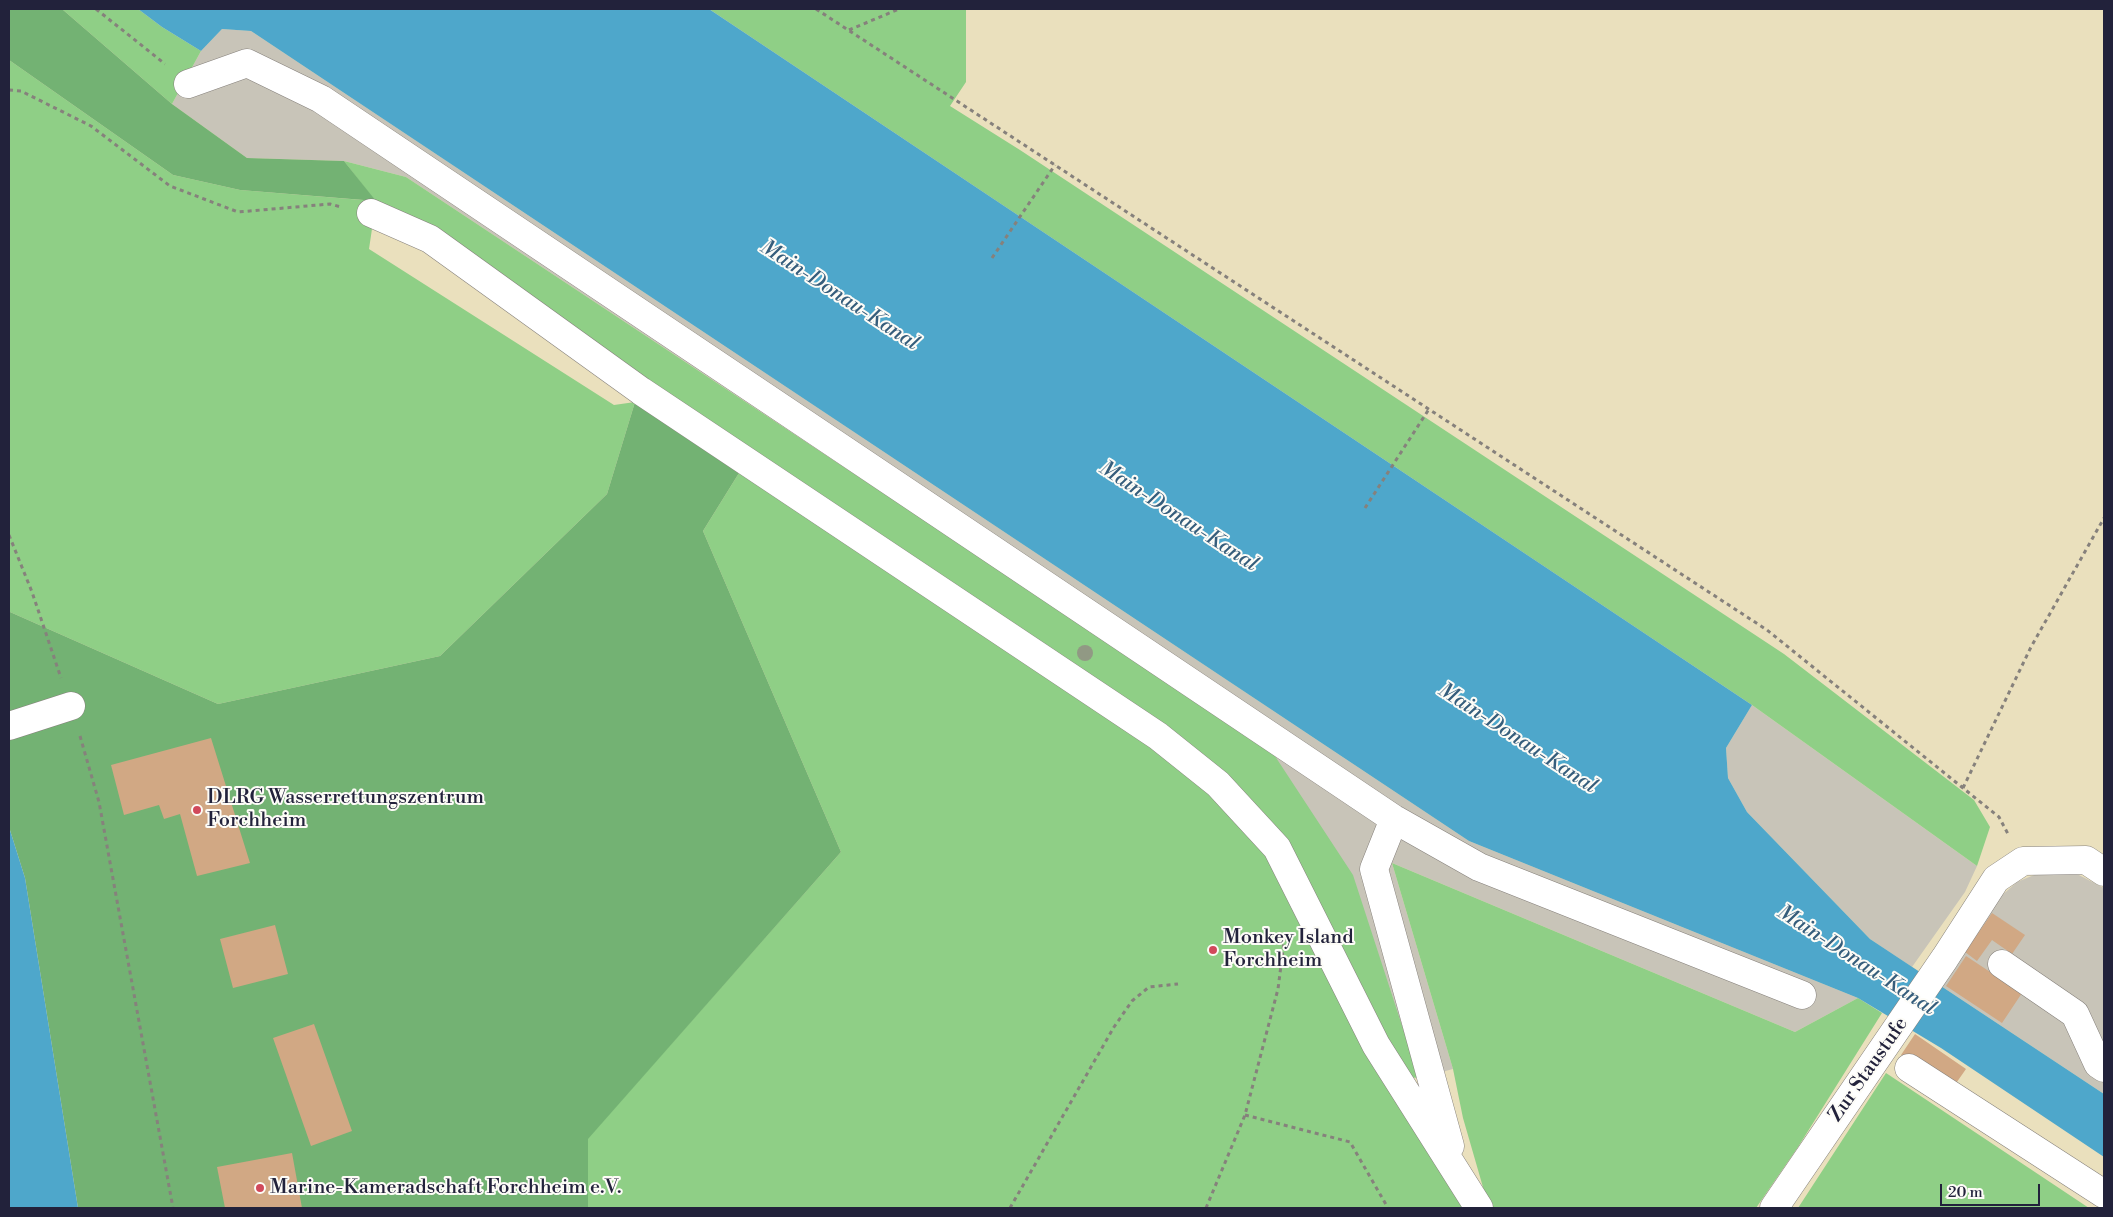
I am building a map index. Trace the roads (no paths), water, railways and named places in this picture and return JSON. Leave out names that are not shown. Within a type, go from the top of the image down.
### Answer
[{"type":"street","points":[[188,84],[247,63],[321,99],[1394,819],[1479,867],[1802,995]]},
{"type":"street","points":[[371,213],[430,239],[641,391],[1158,736],[1218,784],[1277,848],[1376,1044],[1479,1208]]},
{"type":"street","points":[[9,726],[71,706]]},
{"type":"street","points":[[1394,819],[1374,870],[1457,1174]]},
{"type":"street","name":"Zur Staustufe","points":[[1774,1208],[1946,958],[1996,879],[2023,861],[2086,860],[2104,872]]},
{"type":"street","points":[[2002,964],[2075,1014],[2098,1064],[2104,1068]]},
{"type":"street","points":[[1909,1068],[2104,1194]]},
{"type":"water","name":"Main-Donau-Kanal","points":[[138,9],[709,9],[1752,705],[1726,748],[1728,778],[1747,812],[1870,939],[2104,1094],[2104,1157],[1941,1048],[1858,998],[1469,841],[251,31],[222,29],[201,51],[162,27]]},
{"type":"water","points":[[9,827],[25,878],[78,1208],[9,1208]]},
{"type":"place","name":"DLRG Wasserrettungszentrum Forchheim","points":[[197,810]]},
{"type":"place","name":"Monkey Island Forchheim","points":[[1213,950]]},
{"type":"place","name":"Marine-Kameradschaft Forchheim e.V.","points":[[260,1188]]}]
